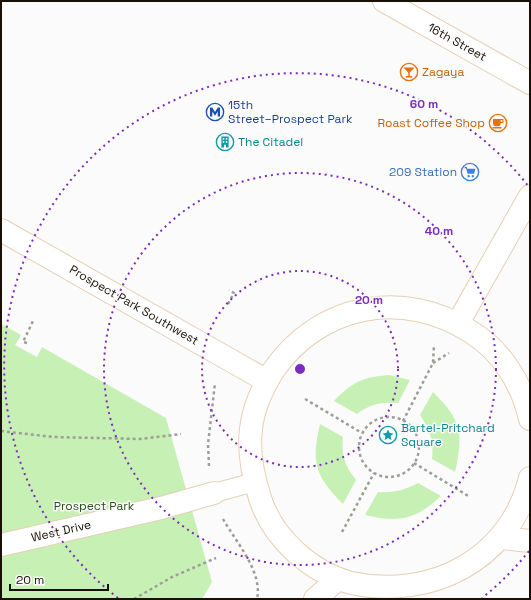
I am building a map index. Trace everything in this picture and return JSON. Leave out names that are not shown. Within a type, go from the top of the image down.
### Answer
[{"type":"street","name":"16th Street","points":[[384,1],[530,83]]},
{"type":"street","points":[[458,323],[530,196]]},
{"type":"street","name":"Prospect Park Southwest","points":[[1,230],[267,381]]},
{"type":"street","points":[[530,419],[519,386],[507,366],[479,337],[458,323],[432,312],[389,306],[340,316],[318,327],[298,341],[282,358],[267,381],[257,402],[251,429],[250,455],[255,482],[262,505],[273,527],[288,545],[306,560],[338,579],[362,586],[386,589],[411,588],[435,582],[458,573],[479,560],[502,538],[525,500],[530,478]]},
{"type":"street","name":"West Drive","points":[[1,545],[161,508],[214,493]]},
{"type":"street","points":[[502,538],[530,541]]},
{"type":"street","points":[[315,599],[338,579]]},
{"type":"lane","points":[[214,493],[255,482]]},
{"type":"path","points":[[228,304],[234,293],[229,290]]},
{"type":"path","points":[[27,344],[22,342],[34,319]]},
{"type":"path","points":[[402,420],[433,363],[434,345]]},
{"type":"path","points":[[433,363],[449,353]]},
{"type":"path","points":[[304,398],[362,433]]},
{"type":"path","points":[[394,418],[402,420],[416,435],[419,445],[414,463],[408,470],[396,476],[382,476],[366,468],[359,451],[362,433],[376,420],[394,418]]},
{"type":"path","points":[[1,431],[53,437],[140,439],[181,434]]},
{"type":"path","points":[[414,463],[470,498]]},
{"type":"path","points":[[342,532],[374,473]]},
{"type":"path","points":[[134,599],[172,577],[216,558]]},
{"type":"green space","name":"Prospect Park","points":[[1,324],[21,335],[15,345],[37,357],[42,347],[166,418],[212,582],[202,599],[1,599]]},
{"type":"green space","points":[[389,375],[410,380],[398,403],[376,404],[357,414],[334,401],[352,385],[358,382],[372,377]]},
{"type":"green space","points":[[433,392],[450,411],[458,428],[459,447],[455,472],[432,459],[432,441],[420,415]]},
{"type":"green space","points":[[320,424],[343,437],[343,455],[349,470],[356,480],[343,504],[326,485],[318,468],[316,449]]},
{"type":"green space","points":[[418,483],[441,496],[423,510],[406,518],[388,519],[365,515],[378,492],[389,492],[408,488]]},
{"type":"place","name":"Zagaya","points":[[409,72]]},
{"type":"place","name":"15th Street–Prospect Park","points":[[215,112]]},
{"type":"place","name":"Roast Coffee Shop","points":[[498,123]]},
{"type":"place","name":"The Citadel","points":[[225,142]]},
{"type":"place","name":"209 Station","points":[[470,172]]},
{"type":"place","name":"Bartel-Pritchard Square","points":[[388,435]]}]
